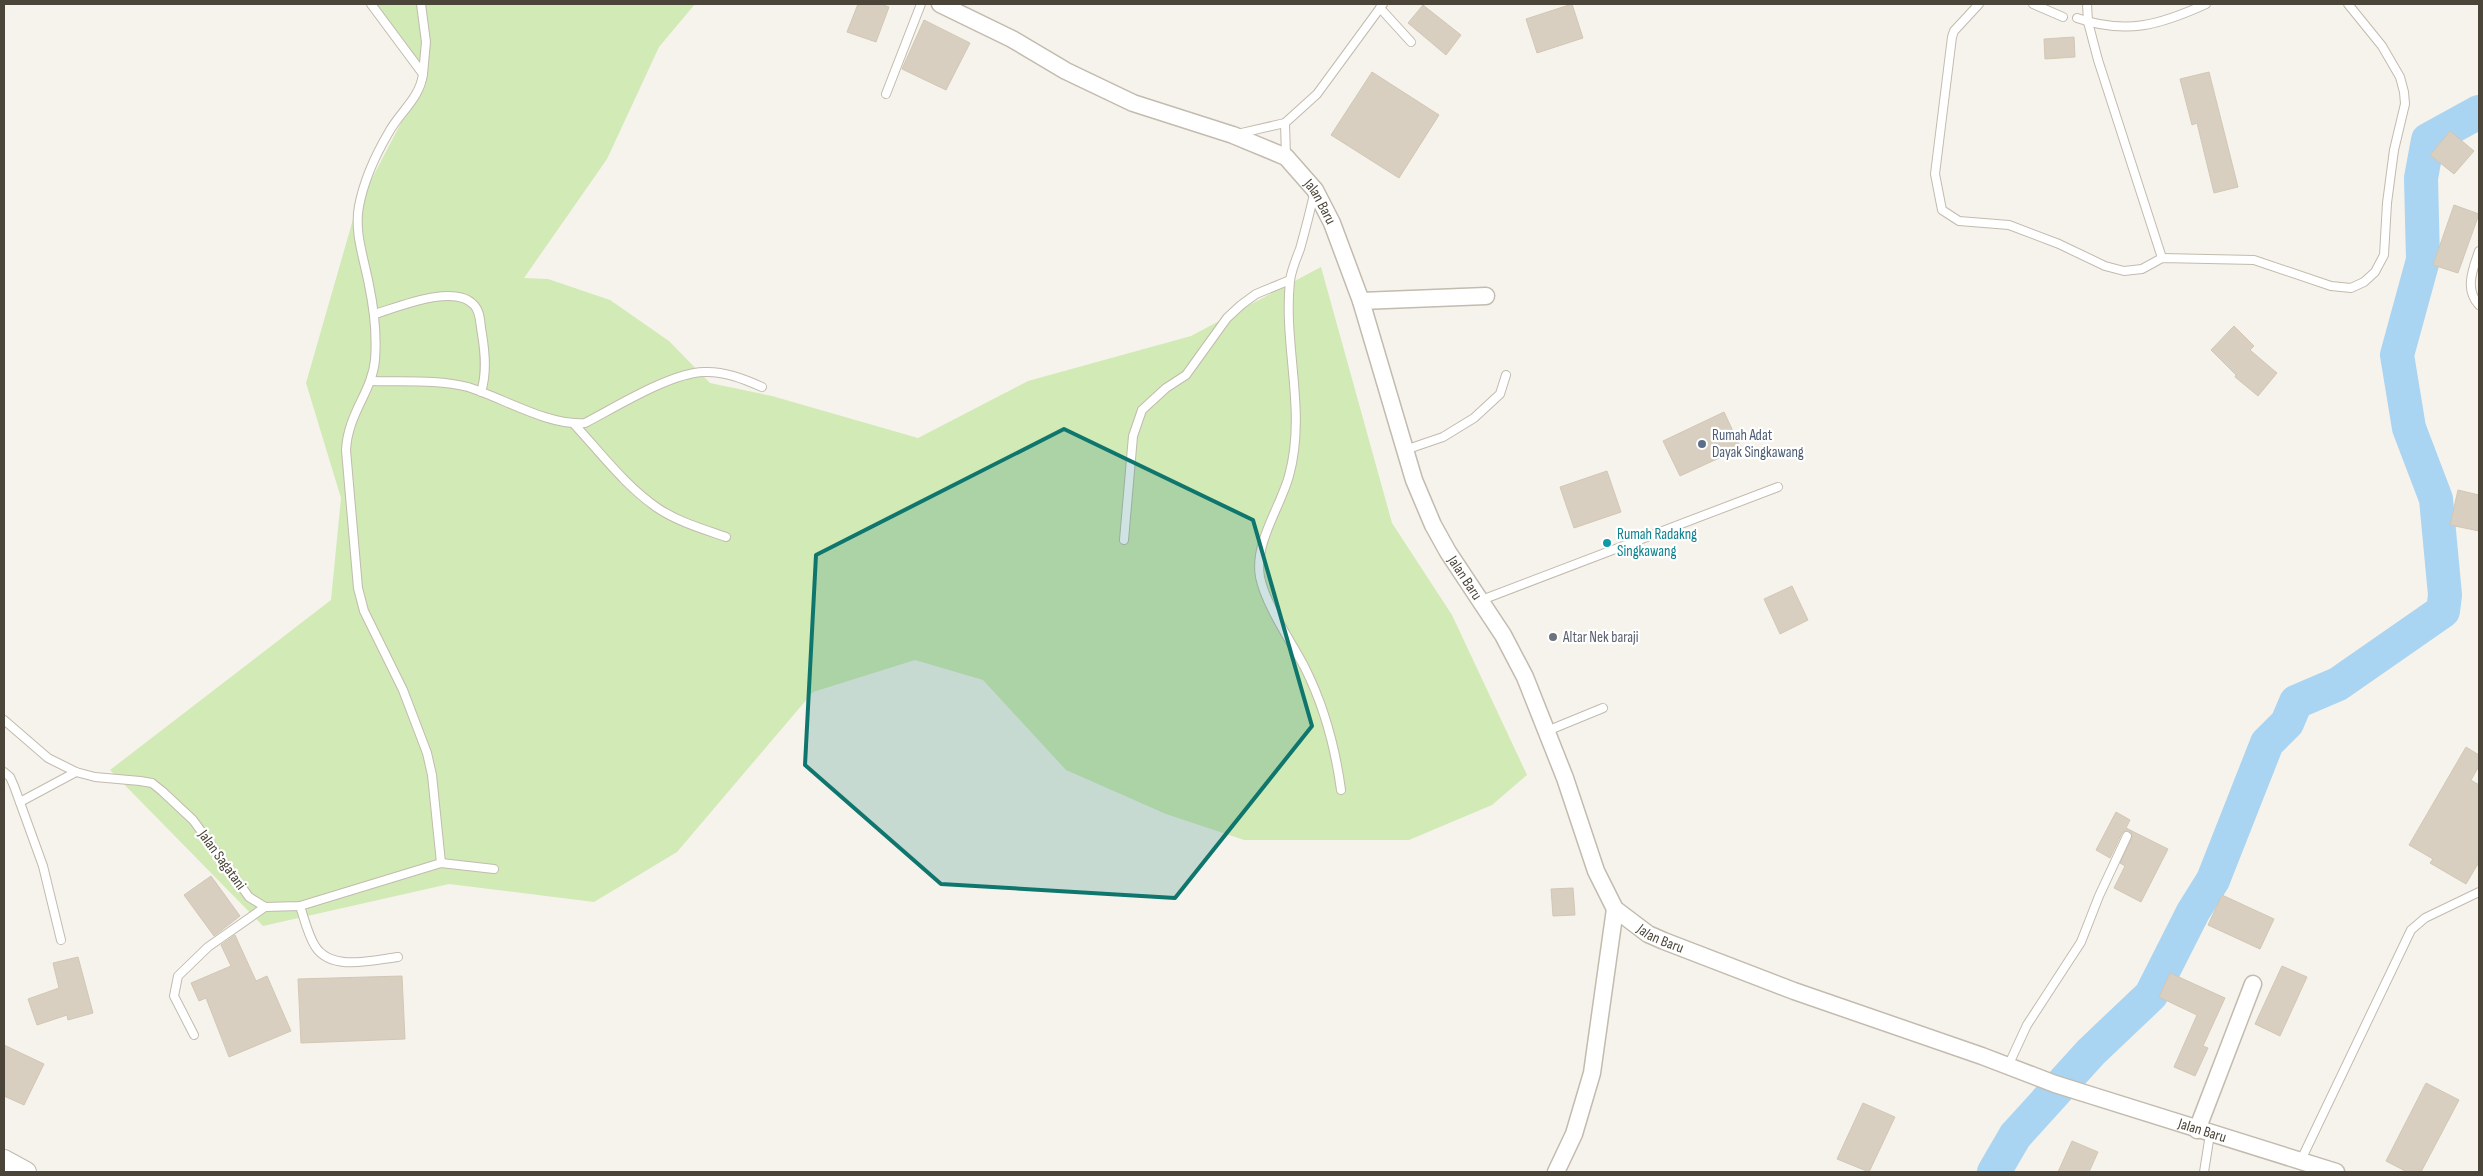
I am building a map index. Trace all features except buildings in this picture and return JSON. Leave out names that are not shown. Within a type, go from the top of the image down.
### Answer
[{"type":"street","name":"Jalan Baru","points":[[940,4],[1012,39],[1066,71],[1134,103],[1233,135],[1286,157],[1316,190],[1332,223],[1362,301],[1414,480],[1433,525],[1479,601],[1503,635],[1525,677],[1547,732],[1596,871],[1615,909],[1648,934],[1794,991],[2062,1086],[2336,1172]]},
{"type":"street","points":[[1362,301],[1486,296]]},
{"type":"street","points":[[1556,1172],[1574,1134],[1592,1073],[1615,909]]},
{"type":"street","points":[[2204,1132],[2252,984]]},
{"type":"street","points":[[4,1160],[26,1172]]},
{"type":"lane","points":[[371,4],[423,74]]},
{"type":"lane","points":[[421,4],[426,42],[422,85],[390,130],[380,149],[368,175],[359,207],[358,237],[375,314],[375,360],[371,380],[364,391],[347,432],[346,450],[355,569],[364,610],[403,690],[427,753],[432,775],[442,863]]},
{"type":"lane","points":[[886,94],[921,4]]},
{"type":"lane","points":[[1979,4],[1954,31],[1952,38],[1935,174],[1942,210],[1959,221],[2009,225],[2059,244],[2105,266],[2124,271],[2149,267],[2162,258],[2254,260],[2331,286],[2350,288],[2364,282],[2375,272],[2384,255],[2388,194],[2394,150],[2405,104],[2400,78],[2382,46],[2348,4]]},
{"type":"lane","points":[[2033,4],[2063,17]]},
{"type":"lane","points":[[2087,4],[2088,22],[2098,60],[2162,258]]},
{"type":"lane","points":[[2076,18],[2117,28],[2137,27],[2188,12],[2206,4]]},
{"type":"lane","points":[[1233,135],[1285,122],[1317,94],[1381,6],[1411,42]]},
{"type":"lane","points":[[1285,122],[1286,157]]},
{"type":"lane","points":[[1316,190],[1290,280],[1290,325],[1297,410],[1294,453],[1288,477],[1260,552],[1259,567],[1261,579],[1270,601],[1322,705],[1334,742],[1340,790]]},
{"type":"lane","points":[[2479,251],[2470,288],[2472,298],[2479,305]]},
{"type":"lane","points":[[1124,540],[1133,436],[1142,410],[1166,388],[1186,374],[1227,318],[1241,305],[1256,294],[1290,280]]},
{"type":"lane","points":[[375,314],[448,294],[464,297],[474,305],[479,314],[484,349],[485,380],[482,392]]},
{"type":"lane","points":[[371,380],[454,385],[482,392],[548,418],[574,424],[585,423],[667,382],[692,373],[722,373],[762,387]]},
{"type":"lane","points":[[1405,450],[1443,437],[1474,418],[1500,394],[1506,374]]},
{"type":"lane","points":[[574,424],[616,470],[658,508],[679,520],[726,537]]},
{"type":"lane","points":[[1479,601],[1778,487]]},
{"type":"lane","points":[[1547,732],[1603,708]]},
{"type":"lane","name":"Jalan Sagatani","points":[[4,720],[48,758],[76,772],[95,777],[140,781],[152,784],[162,791],[192,820],[249,897],[265,907]]},
{"type":"lane","points":[[4,772],[10,777],[43,866],[61,940]]},
{"type":"lane","points":[[20,802],[76,772]]},
{"type":"lane","points":[[2008,1066],[2027,1025],[2081,942],[2099,896],[2127,836]]},
{"type":"lane","points":[[194,1034],[174,996],[178,976],[208,947],[265,907],[300,906],[442,863],[494,868]]},
{"type":"lane","points":[[2301,1160],[2411,930],[2425,918],[2479,892]]},
{"type":"lane","points":[[300,906],[314,946],[324,956],[344,962],[398,957]]},
{"type":"lane","points":[[2204,1132],[2204,1172]]},
{"type":"highlighted area","points":[[1064,429],[1253,520],[1312,726],[1175,898],[941,884],[805,765],[816,555]]},
{"type":"green space","points":[[374,4],[695,4],[659,47],[607,159],[524,278],[548,279],[610,300],[669,341],[710,383],[772,396],[918,438],[1028,381],[1191,336],[1321,267],[1392,523],[1452,615],[1527,775],[1492,805],[1409,840],[1244,840],[1166,814],[1066,770],[983,680],[915,660],[813,692],[677,852],[594,902],[449,884],[263,926],[110,770],[331,600],[341,498],[306,383],[356,209],[426,75]]},
{"type":"waterway","points":[[1994,1172],[2015,1136],[2091,1052],[2151,995],[2193,912],[2213,880],[2267,743],[2287,723],[2296,702],[2338,684],[2443,611],[2445,595],[2436,499],[2409,428],[2397,355],[2423,260],[2421,178],[2428,140],[2479,112]]},
{"type":"place","name":"Rumah Adat Dayak Singkawang","points":[[1702,444]]},
{"type":"place","name":"Rumah Radakng Singkawang","points":[[1607,543]]},
{"type":"place","name":"Altar Nek baraji","points":[[1553,637]]}]
